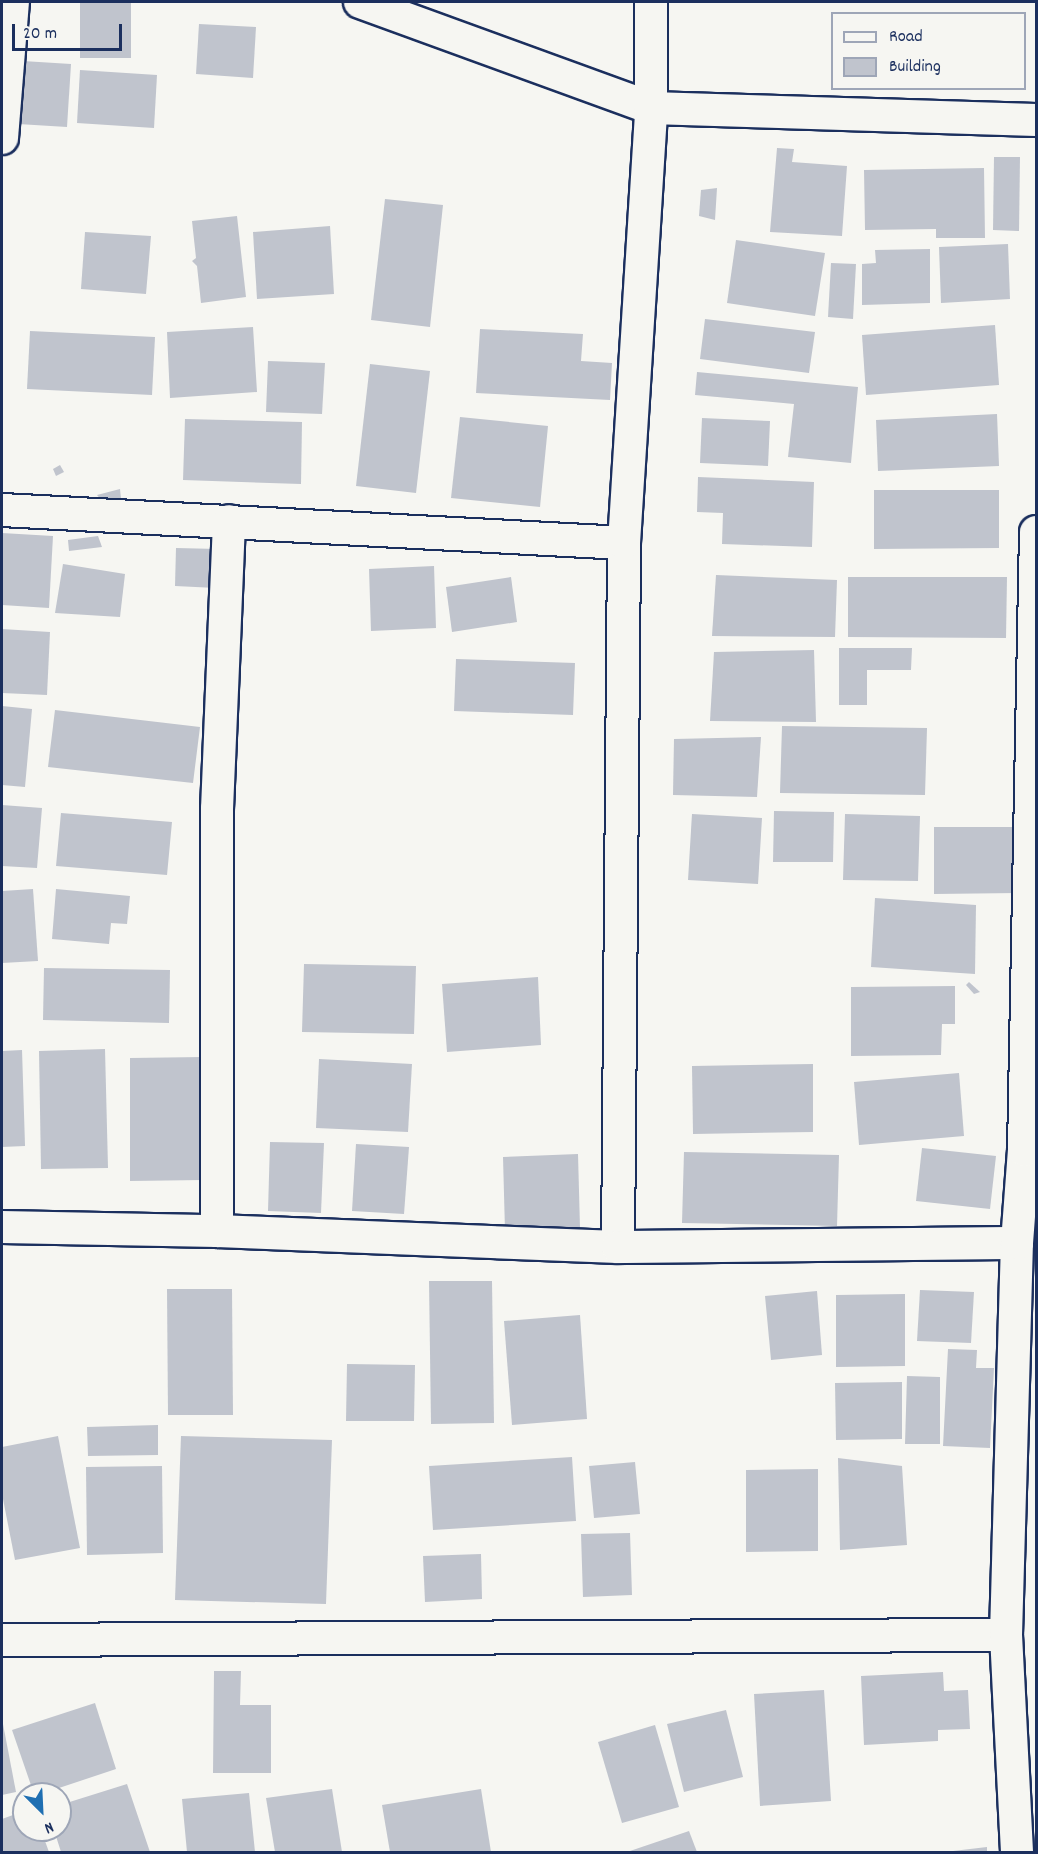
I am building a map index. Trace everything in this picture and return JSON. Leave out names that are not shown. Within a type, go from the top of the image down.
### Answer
[{"type":"street","points":[[2,138],[13,2]]},
{"type":"street","points":[[360,2],[651,108],[1036,120]]},
{"type":"street","points":[[618,1247],[624,543],[651,108],[651,2]]},
{"type":"street","points":[[2,510],[624,543]]},
{"type":"street","points":[[217,1232],[217,809],[229,521]]},
{"type":"street","points":[[1017,1852],[1006,1635],[1017,1243],[1024,1150],[1036,532]]},
{"type":"street","points":[[2,1227],[217,1232],[618,1247],[1017,1243]]},
{"type":"street","points":[[2,1640],[1006,1635]]},
{"type":"building","points":[[80,2],[131,2],[131,58],[80,58]]},
{"type":"building","points":[[199,24],[256,27],[253,78],[196,74]]},
{"type":"building","points":[[23,61],[71,64],[67,127],[18,124]]},
{"type":"building","points":[[80,70],[157,75],[154,128],[77,123]]},
{"type":"building","points":[[777,148],[794,149],[792,162],[847,166],[842,236],[770,232]]},
{"type":"building","points":[[994,157],[1020,157],[1019,231],[993,230]]},
{"type":"building","points":[[984,168],[985,238],[936,238],[936,229],[865,230],[864,170]]},
{"type":"building","points":[[717,188],[715,220],[699,216],[701,190]]},
{"type":"building","points":[[385,199],[443,205],[430,327],[371,320]]},
{"type":"building","points":[[237,216],[246,297],[201,303],[197,266],[192,261],[196,258],[192,221]]},
{"type":"building","points":[[330,226],[334,294],[257,299],[253,232]]},
{"type":"building","points":[[85,232],[151,236],[146,294],[81,289]]},
{"type":"building","points":[[736,240],[825,253],[815,316],[727,303]]},
{"type":"building","points":[[1008,244],[1010,299],[941,303],[939,247]]},
{"type":"building","points":[[930,249],[930,303],[862,305],[862,264],[876,263],[875,250]]},
{"type":"building","points":[[831,263],[856,264],[853,319],[828,317]]},
{"type":"building","points":[[705,319],[815,332],[809,373],[700,359]]},
{"type":"building","points":[[995,325],[999,385],[866,395],[862,335]]},
{"type":"building","points":[[253,327],[257,392],[170,398],[167,332]]},
{"type":"building","points":[[480,329],[583,334],[581,361],[612,363],[610,400],[476,393]]},
{"type":"building","points":[[30,331],[155,337],[152,395],[27,389]]},
{"type":"building","points":[[268,361],[325,363],[322,414],[266,412]]},
{"type":"building","points":[[370,364],[430,371],[416,493],[356,486]]},
{"type":"building","points":[[697,372],[858,387],[851,463],[788,457],[794,404],[695,395]]},
{"type":"building","points":[[997,414],[999,466],[878,471],[876,420]]},
{"type":"building","points":[[460,417],[548,426],[540,507],[451,498]]},
{"type":"building","points":[[702,418],[770,421],[768,466],[700,463]]},
{"type":"building","points":[[185,419],[302,422],[301,484],[183,480]]},
{"type":"building","points":[[60,465],[64,472],[56,476],[53,469]]},
{"type":"building","points":[[698,477],[814,482],[812,547],[722,544],[723,513],[697,512]]},
{"type":"building","points":[[120,489],[121,499],[104,503],[97,495]]},
{"type":"building","points":[[874,490],[999,490],[999,548],[874,549]]},
{"type":"building","points":[[2,533],[53,536],[49,608],[2,605]]},
{"type":"building","points":[[98,536],[102,547],[69,551],[68,540]]},
{"type":"building","points":[[176,548],[218,549],[216,588],[175,586]]},
{"type":"building","points":[[63,564],[125,574],[120,617],[55,613]]},
{"type":"building","points":[[434,566],[436,628],[371,631],[369,569]]},
{"type":"building","points":[[716,575],[837,580],[835,637],[712,636]]},
{"type":"building","points":[[511,577],[517,622],[452,632],[446,587]]},
{"type":"building","points":[[848,577],[1007,577],[1006,638],[848,637]]},
{"type":"building","points":[[2,629],[50,632],[47,695],[2,693]]},
{"type":"building","points":[[839,648],[912,648],[911,670],[867,670],[867,705],[839,705]]},
{"type":"building","points":[[814,650],[816,722],[710,721],[714,652]]},
{"type":"building","points":[[456,659],[575,663],[573,715],[454,711]]},
{"type":"building","points":[[2,706],[32,709],[25,787],[2,785]]},
{"type":"building","points":[[55,710],[200,727],[193,783],[48,767]]},
{"type":"building","points":[[782,726],[927,728],[925,795],[780,793]]},
{"type":"building","points":[[761,737],[757,797],[673,795],[674,739]]},
{"type":"building","points":[[2,805],[42,808],[37,868],[2,866]]},
{"type":"building","points":[[774,811],[834,812],[833,862],[773,862]]},
{"type":"building","points":[[61,813],[172,822],[167,875],[56,866]]},
{"type":"building","points":[[692,814],[762,818],[758,884],[688,880]]},
{"type":"building","points":[[845,814],[920,816],[918,881],[843,880]]},
{"type":"building","points":[[934,827],[1022,827],[1022,893],[934,894]]},
{"type":"building","points":[[33,889],[38,961],[2,963],[2,891]]},
{"type":"building","points":[[56,889],[130,896],[127,924],[111,923],[109,944],[52,939]]},
{"type":"building","points":[[875,898],[976,905],[975,974],[871,967]]},
{"type":"building","points":[[304,964],[416,966],[414,1034],[302,1032]]},
{"type":"building","points":[[44,968],[170,970],[169,1023],[43,1020]]},
{"type":"building","points":[[538,977],[541,1045],[447,1052],[442,984]]},
{"type":"building","points":[[969,982],[980,992],[974,994],[966,985]]},
{"type":"building","points":[[955,986],[955,1024],[942,1024],[941,1055],[851,1056],[851,987]]},
{"type":"building","points":[[105,1049],[108,1168],[41,1169],[39,1051]]},
{"type":"building","points":[[22,1050],[25,1146],[2,1147],[2,1051]]},
{"type":"building","points":[[203,1057],[203,1180],[130,1181],[130,1058]]},
{"type":"building","points":[[319,1059],[412,1064],[408,1132],[316,1128]]},
{"type":"building","points":[[813,1064],[813,1132],[693,1134],[692,1066]]},
{"type":"building","points":[[959,1073],[964,1136],[859,1145],[854,1082]]},
{"type":"building","points":[[270,1142],[324,1143],[321,1213],[268,1211]]},
{"type":"building","points":[[356,1144],[409,1147],[404,1214],[352,1211]]},
{"type":"building","points":[[922,1148],[996,1156],[990,1209],[916,1201]]},
{"type":"building","points":[[684,1152],[839,1155],[837,1226],[682,1223]]},
{"type":"building","points":[[578,1154],[580,1228],[505,1231],[503,1157]]},
{"type":"building","points":[[429,1281],[492,1281],[494,1423],[431,1424]]},
{"type":"building","points":[[167,1289],[232,1289],[233,1415],[168,1415]]},
{"type":"building","points":[[920,1290],[974,1292],[971,1343],[917,1341]]},
{"type":"building","points":[[817,1291],[822,1355],[771,1360],[765,1296]]},
{"type":"building","points":[[905,1294],[905,1366],[836,1367],[836,1295]]},
{"type":"building","points":[[580,1315],[587,1419],[512,1425],[504,1321]]},
{"type":"building","points":[[948,1349],[977,1350],[976,1368],[994,1368],[990,1448],[943,1446]]},
{"type":"building","points":[[347,1364],[415,1365],[414,1421],[346,1421]]},
{"type":"building","points":[[907,1376],[940,1377],[940,1444],[905,1444]]},
{"type":"building","points":[[902,1382],[902,1439],[836,1440],[835,1383]]},
{"type":"building","points":[[158,1425],[158,1455],[88,1456],[87,1427]]},
{"type":"building","points":[[58,1436],[80,1548],[15,1560],[2,1494],[2,1447]]},
{"type":"building","points":[[181,1436],[332,1440],[326,1604],[175,1600]]},
{"type":"building","points":[[572,1457],[576,1521],[433,1530],[429,1466]]},
{"type":"building","points":[[838,1458],[902,1466],[907,1545],[840,1550]]},
{"type":"building","points":[[635,1462],[640,1514],[594,1518],[589,1466]]},
{"type":"building","points":[[162,1466],[163,1553],[87,1555],[86,1467]]},
{"type":"building","points":[[818,1469],[818,1551],[746,1552],[746,1470]]},
{"type":"building","points":[[630,1533],[632,1595],[583,1597],[581,1534]]},
{"type":"building","points":[[481,1554],[482,1599],[425,1602],[423,1556]]},
{"type":"building","points":[[214,1671],[241,1671],[240,1705],[271,1705],[271,1773],[213,1773]]},
{"type":"building","points":[[943,1672],[944,1691],[968,1690],[970,1729],[938,1730],[938,1741],[864,1745],[861,1676]]},
{"type":"building","points":[[824,1690],[831,1801],[760,1806],[754,1694]]},
{"type":"building","points":[[95,1703],[116,1769],[72,1784],[30,1782],[12,1730]]},
{"type":"building","points":[[726,1710],[743,1777],[684,1792],[667,1724]]},
{"type":"building","points":[[2,1724],[14,1782],[12,1782],[12,1793],[2,1795]]},
{"type":"building","points":[[655,1725],[679,1807],[622,1823],[598,1742]]},
{"type":"building","points":[[127,1784],[150,1852],[61,1852],[58,1842],[72,1842],[72,1801]]},
{"type":"building","points":[[332,1789],[342,1852],[275,1852],[266,1798]]},
{"type":"building","points":[[481,1789],[491,1852],[390,1852],[382,1805]]},
{"type":"building","points":[[249,1793],[255,1852],[187,1852],[182,1799]]},
{"type":"building","points":[[12,1815],[12,1842],[45,1842],[49,1852],[2,1852],[2,1819]]},
{"type":"building","points":[[689,1831],[697,1852],[627,1852]]},
{"type":"building","points":[[987,1847],[987,1852],[953,1852],[953,1851]]}]
